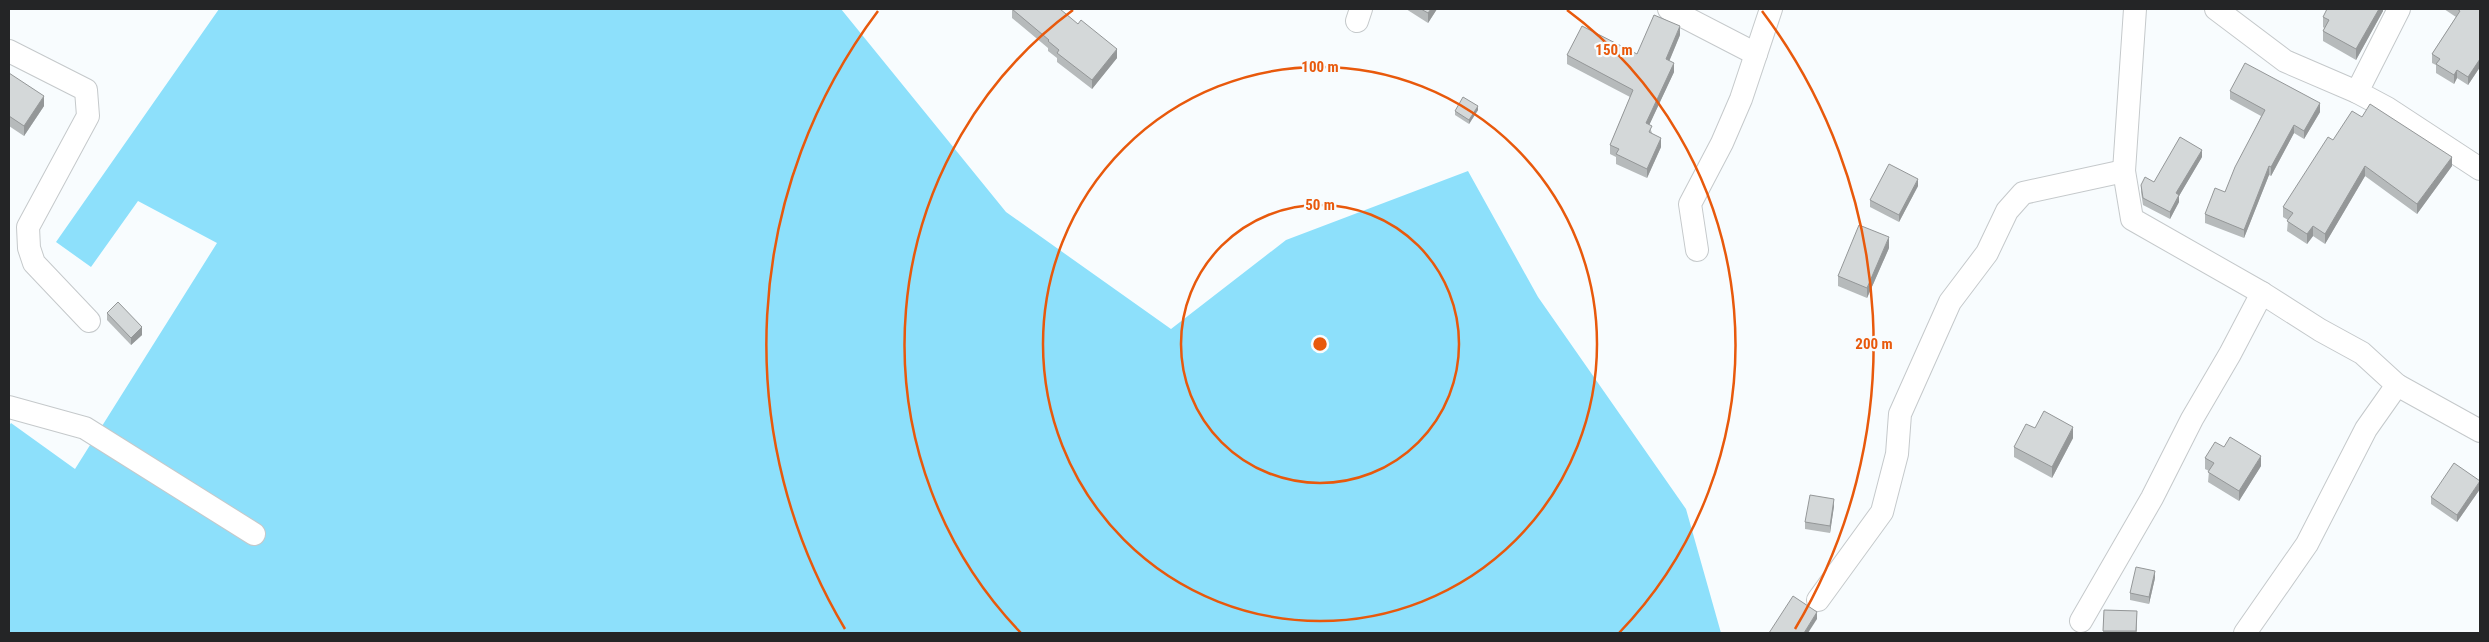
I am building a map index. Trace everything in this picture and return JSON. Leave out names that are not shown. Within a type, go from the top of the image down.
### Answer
[{"type":"street","points":[[1668,9],[1756,54]]},
{"type":"street","points":[[1697,250],[1690,204],[1722,144],[1741,100],[1771,9]]},
{"type":"street","points":[[2136,9],[2124,171],[2132,219],[2262,293],[2320,330],[2362,353],[2397,385],[2480,431]]},
{"type":"street","points":[[2216,9],[2285,61],[2357,92],[2387,108],[2480,169]]},
{"type":"street","points":[[2357,92],[2400,9]]},
{"type":"street","points":[[9,52],[86,90],[88,116],[28,227],[29,248],[34,263],[89,321]]},
{"type":"street","points":[[1818,600],[1882,512],[1897,454],[1900,414],[1950,302],[1987,253],[2007,212],[2023,193],[2124,171]]},
{"type":"street","points":[[2081,621],[2152,498],[2192,419],[2230,354],[2262,293]]},
{"type":"street","points":[[2245,633],[2307,544],[2366,429],[2397,385]]},
{"type":"street","points":[[9,407],[85,428],[254,534]]},
{"type":"shaded area","points":[[219,9],[841,9],[1006,212],[1171,329],[1286,240],[1468,171],[1538,297],[1686,509],[1721,633],[9,633],[9,426],[11,423],[75,469],[217,243],[138,201],[91,267],[56,242]]},
{"type":"building","points":[[1012,9],[1060,9],[1078,24],[1081,20],[1117,49],[1092,80],[1057,53],[1059,50],[1049,40]]},
{"type":"building","points":[[1421,9],[1431,9],[1428,13]]},
{"type":"building","points":[[2327,9],[2379,9],[2356,49],[2323,31],[2329,20],[2323,17]]},
{"type":"building","points":[[2457,9],[2480,9],[2480,59],[2468,77],[2457,70],[2454,75],[2436,64],[2440,59],[2432,54],[2460,11]]},
{"type":"building","points":[[1654,15],[1680,26],[1666,59],[1674,63],[1646,123],[1652,126],[1649,132],[1661,138],[1647,169],[1616,154],[1619,149],[1610,145],[1633,90],[1567,55],[1582,26],[1637,54]]},
{"type":"building","points":[[2245,63],[2320,103],[2304,131],[2294,125],[2271,167],[2269,166],[2244,230],[2205,214],[2215,188],[2225,192],[2235,167],[2265,110],[2230,91]]},
{"type":"building","points":[[9,73],[44,96],[24,126],[9,116]]},
{"type":"building","points":[[1463,97],[1478,106],[1469,120],[1455,111]]},
{"type":"building","points":[[2370,104],[2452,157],[2417,204],[2365,166],[2325,234],[2313,226],[2307,234],[2287,221],[2293,213],[2283,207],[2328,137],[2333,140],[2352,111],[2362,117]]},
{"type":"building","points":[[2180,137],[2202,150],[2176,193],[2179,195],[2170,212],[2143,198],[2141,185],[2145,177],[2154,182]]},
{"type":"building","points":[[1889,164],[1918,179],[1899,215],[1870,200]]},
{"type":"building","points":[[1859,225],[1889,237],[1867,288],[1838,276]]},
{"type":"building","points":[[118,302],[142,327],[131,338],[107,313]]},
{"type":"building","points":[[2044,411],[2073,427],[2052,467],[2014,447],[2026,424],[2035,428]]},
{"type":"building","points":[[2230,437],[2261,456],[2239,491],[2208,472],[2214,463],[2205,458],[2215,442],[2224,447]]},
{"type":"building","points":[[2454,463],[2480,481],[2457,515],[2431,497]]},
{"type":"building","points":[[1810,495],[1834,499],[1830,526],[1805,522]]},
{"type":"building","points":[[2136,567],[2155,571],[2149,597],[2130,593]]},
{"type":"building","points":[[1793,596],[1817,612],[1804,633],[1769,633]]},
{"type":"building","points":[[2104,610],[2137,611],[2136,631],[2103,631]]}]
